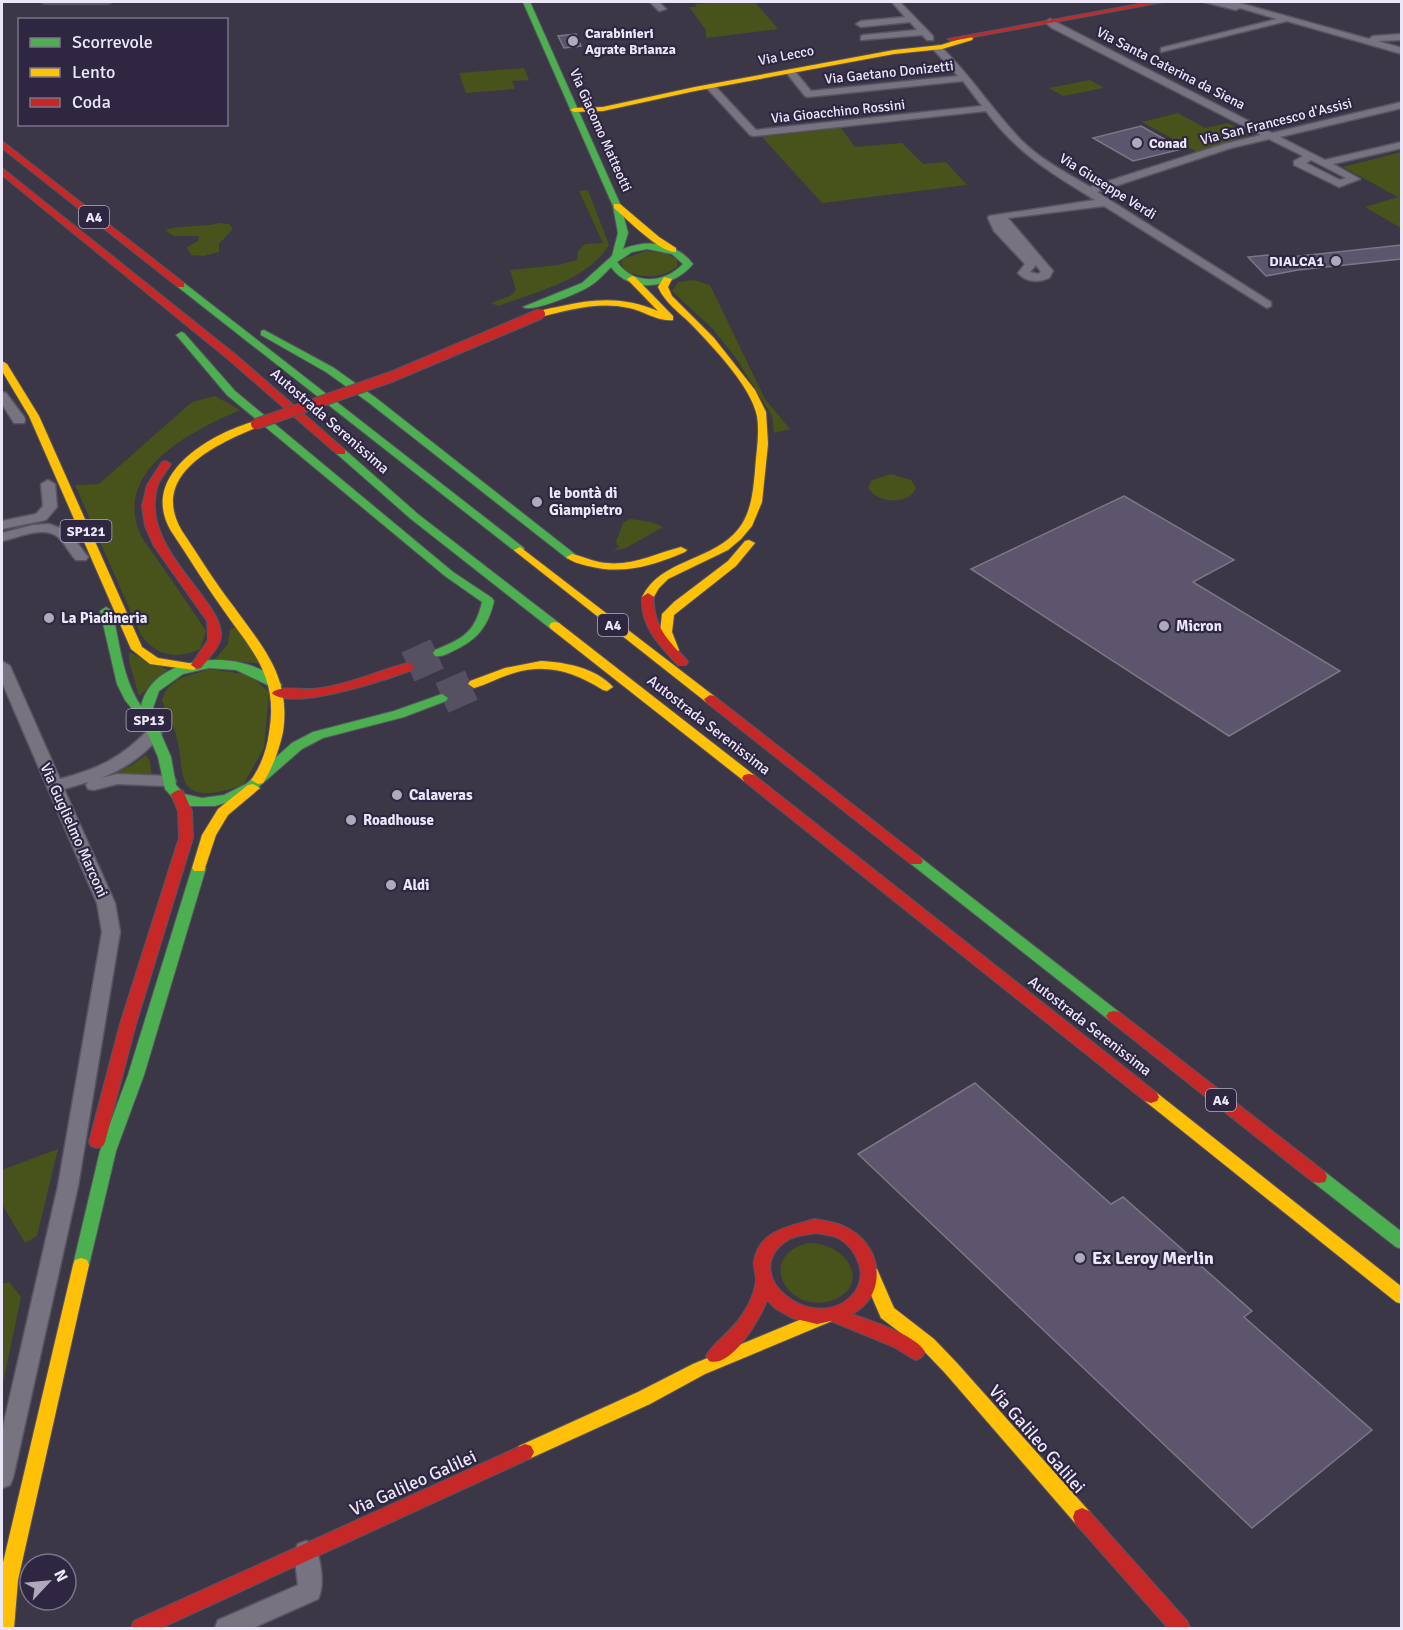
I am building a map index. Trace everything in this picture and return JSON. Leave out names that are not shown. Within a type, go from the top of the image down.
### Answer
[{"type":"main road","points":[[45,2],[108,2]]},
{"type":"main road","name":"Via Giacomo Matteotti","points":[[526,2],[617,206],[623,233],[615,260]]},
{"type":"main road","name":"Via Lecco","points":[[574,110],[603,109],[683,91],[935,43],[1156,2],[1175,2]]},
{"type":"main road","name":"Via Lecco","points":[[566,90],[576,100],[585,102],[628,99]]},
{"type":"main road","name":"Via Lecco","points":[[574,110],[683,91]]},
{"type":"main road","points":[[585,135],[588,118],[603,109]]},
{"type":"main road","name":"Autostrada Serenissima","points":[[2,144],[185,290],[1401,1242]]},
{"type":"main road","name":"Autostrada Serenissima","points":[[2,171],[232,357],[415,517],[694,734],[1401,1298]]},
{"type":"main road","name":"Via Giacomo Matteotti","points":[[617,206],[656,239],[673,250]]},
{"type":"main road","points":[[74,231],[94,261],[147,306]]},
{"type":"main road","points":[[194,666],[214,644],[216,631],[209,614],[158,541],[148,521],[147,499],[160,471],[177,453],[211,432],[398,374],[584,285],[615,260],[642,248],[673,250],[685,257],[688,266],[680,274],[667,279],[633,280],[534,310]]},
{"type":"main road","points":[[534,310],[599,301],[625,301],[652,310],[681,330],[633,280],[616,271],[615,260]]},
{"type":"main road","points":[[667,279],[663,287],[666,294],[702,331],[761,413],[757,502],[752,518],[750,541],[744,554],[726,572],[681,602],[665,619],[665,630],[676,656]]},
{"type":"main road","points":[[185,290],[330,370],[372,400],[567,555],[592,564],[628,569],[647,565],[693,544]]},
{"type":"main road","points":[[173,329],[191,344],[231,393],[449,574],[488,601],[485,622],[477,634],[440,653]]},
{"type":"main road","points":[[697,346],[758,406]]},
{"type":"main road","name":"SP121","points":[[2,364],[34,416],[140,653],[156,662],[194,666]]},
{"type":"main road","points":[[2,386],[26,434]]},
{"type":"main road","points":[[173,788],[190,800],[213,802],[234,797],[257,783],[278,725],[280,709],[277,689],[264,653],[231,612],[197,562],[174,526],[166,506],[172,484],[193,458],[252,421]]},
{"type":"main road","name":"SP121","points":[[45,479],[108,617],[126,697],[137,714],[152,727]]},
{"type":"main road","points":[[724,530],[740,519],[757,502]]},
{"type":"main road","points":[[61,516],[75,523],[99,573],[106,579]]},
{"type":"main road","points":[[752,518],[727,547],[652,585],[646,595],[645,606],[659,636],[676,656],[1041,958]]},
{"type":"main road","name":"SP13","points":[[44,1362],[108,1095],[186,838],[185,811],[173,788],[165,759],[152,727],[148,703],[157,684],[171,674],[194,666],[220,663],[239,666],[260,674],[277,689]]},
{"type":"main road","points":[[474,684],[519,667],[536,664],[563,664],[590,675],[619,696]]},
{"type":"main road","points":[[277,689],[305,696],[323,695],[408,667]]},
{"type":"main road","points":[[4,1629],[8,1580],[108,1152],[136,1075],[209,835],[223,812],[297,746],[318,735],[399,714],[442,698]]},
{"type":"main road","points":[[666,732],[694,734]]},
{"type":"main road","points":[[815,1226],[831,1229],[855,1242],[864,1251],[870,1274],[867,1289],[858,1302],[844,1311],[830,1315],[810,1316],[795,1313],[770,1295],[764,1283],[762,1262],[772,1242],[784,1233],[815,1226]]},
{"type":"main road","name":"Via Galileo Galilei","points":[[870,1274],[887,1313],[928,1344],[951,1368],[1180,1629]]},
{"type":"main road","name":"Via Galileo Galilei","points":[[699,1369],[749,1325],[760,1304],[764,1283]]},
{"type":"main road","name":"Via Galileo Galilei","points":[[141,1629],[644,1398],[699,1369],[830,1315],[900,1342],[918,1353],[1008,1454]]},
{"type":"main road","points":[[8,1481],[25,1439]]},
{"type":"street","points":[[654,2],[662,9]]},
{"type":"street","name":"Via Giuseppe Verdi","points":[[896,2],[957,67],[1026,150],[1267,304]]},
{"type":"street","points":[[1208,2],[1249,9]]},
{"type":"street","points":[[1228,2],[1401,51]]},
{"type":"street","points":[[861,24],[911,19]]},
{"type":"street","points":[[1164,50],[1287,19]]},
{"type":"street","points":[[877,22],[890,35]]},
{"type":"street","name":"Via Santa Caterina da Siena","points":[[1050,22],[1311,156],[1355,179],[1338,184],[1298,163],[1311,156]]},
{"type":"street","points":[[864,38],[890,35],[935,43]]},
{"type":"street","points":[[1363,40],[1401,37]]},
{"type":"street","name":"Via Gaetano Donizetti","points":[[790,71],[808,94],[965,78]]},
{"type":"street","name":"Via Gioacchino Rossini","points":[[710,86],[754,133],[989,108]]},
{"type":"street","name":"Via San Francesco d'Assisi","points":[[1090,191],[1228,146],[1401,105]]},
{"type":"street","points":[[1324,163],[1401,145]]},
{"type":"street","points":[[1002,216],[1003,221],[1047,271],[1044,277],[1030,278],[1024,273],[1031,264],[998,229],[993,218],[1002,216],[1106,202]]},
{"type":"street","points":[[2,396],[19,420]]},
{"type":"street","points":[[41,516],[50,507],[45,479]]},
{"type":"street","points":[[2,525],[41,516],[61,516]]},
{"type":"street","points":[[2,537],[39,530],[54,530],[64,535],[81,557]]},
{"type":"street","name":"Via Guglielmo Marconi","points":[[2,666],[106,903],[110,921],[110,943],[98,1000],[68,1186],[8,1481]]},
{"type":"street","points":[[57,792],[122,764],[134,755],[152,727]]},
{"type":"street","points":[[57,792],[110,780],[173,788]]},
{"type":"street","points":[[227,1629],[310,1591],[306,1552]]},
{"type":"green space","points":[[755,2],[778,29],[706,38],[706,30],[689,7],[697,7],[695,4]]},
{"type":"green space","points":[[524,68],[529,80],[512,81],[515,89],[466,93],[459,73]]},
{"type":"green space","points":[[1090,80],[1104,88],[1063,96],[1049,88]]},
{"type":"green space","points":[[1178,113],[1205,128],[1228,123],[1250,135],[1197,152],[1142,122]]},
{"type":"green space","points":[[841,128],[855,147],[902,143],[923,164],[946,162],[967,185],[822,203],[762,137]]},
{"type":"green space","points":[[1402,152],[1401,228],[1365,207],[1398,197],[1343,167]]},
{"type":"green space","points":[[588,190],[609,245],[599,257],[588,268],[559,284],[498,306],[491,303],[510,296],[516,290],[510,270],[558,265],[577,260],[578,251],[585,244],[603,243],[579,191]]},
{"type":"green space","points":[[229,224],[233,229],[219,244],[219,252],[204,256],[191,255],[187,247],[198,241],[199,236],[174,236],[165,230],[179,227]]},
{"type":"green space","points":[[646,251],[665,253],[677,259],[677,267],[665,274],[652,276],[626,272],[621,263],[623,259]]},
{"type":"green space","points":[[694,280],[710,285],[765,399],[790,429],[774,433],[772,416],[736,358],[712,328],[672,291],[678,282]]},
{"type":"green space","points":[[215,396],[240,410],[201,428],[163,454],[148,470],[138,488],[135,509],[139,531],[206,631],[200,649],[183,654],[168,654],[153,648],[141,635],[75,485],[99,484],[192,402]]},
{"type":"green space","points":[[891,474],[911,480],[916,488],[912,494],[900,500],[885,499],[878,497],[868,488],[872,480]]},
{"type":"green space","points":[[631,519],[651,522],[663,527],[626,548],[613,551],[619,547],[616,542],[623,523]]},
{"type":"green space","points":[[237,627],[262,664],[215,659],[228,644],[230,629]]},
{"type":"green space","points":[[129,652],[168,670],[139,696],[129,661]]},
{"type":"green space","points":[[210,669],[249,675],[269,692],[264,748],[243,785],[218,792],[200,793],[187,785],[183,776],[176,735],[162,700],[170,686],[181,678]]},
{"type":"green space","points":[[146,755],[150,761],[152,777],[133,773],[116,773],[132,765]]},
{"type":"green space","points":[[58,1149],[37,1236],[25,1243],[2,1204],[2,1170]]},
{"type":"green space","points":[[808,1243],[834,1249],[850,1265],[853,1275],[851,1284],[845,1293],[833,1300],[817,1303],[803,1300],[792,1293],[784,1283],[781,1271],[783,1260],[792,1250]]},
{"type":"green space","points":[[9,1282],[21,1297],[2,1388],[2,1284]]},
{"type":"building","name":"Carabinieri Agrate Brianza","points":[[576,34],[581,46],[564,48],[558,36]]},
{"type":"building","name":"Conad","points":[[1141,126],[1182,149],[1133,161],[1093,138]]},
{"type":"building","name":"DIALCA1","points":[[1401,245],[1401,259],[1298,270],[1266,276],[1248,257],[1268,255],[1272,259]]},
{"type":"building","name":"Micron","points":[[1124,496],[1234,560],[1193,582],[1340,671],[1229,736],[971,569]]},
{"type":"building","name":"Ex Leroy Merlin","points":[[975,1083],[1111,1204],[1123,1197],[1252,1311],[1244,1317],[1372,1430],[1252,1528],[858,1154]]},
{"type":"tunnel","points":[[408,667],[439,653]]},
{"type":"tunnel","points":[[442,698],[474,684]]},
{"type":"traffic: fast","points":[[526,2],[617,206],[623,233],[617,256]]},
{"type":"traffic: fast","points":[[528,307],[565,295],[585,285],[616,257],[638,247],[667,248],[682,257],[688,264],[672,277],[649,282],[628,278],[619,272],[613,263]]},
{"type":"traffic: fast","points":[[181,285],[520,550]]},
{"type":"traffic: fast","points":[[264,333],[330,370],[372,400],[572,557]]},
{"type":"traffic: fast","points":[[181,335],[231,393],[449,574],[488,601],[478,629],[466,640],[439,653]]},
{"type":"traffic: fast","points":[[341,452],[415,517],[555,626]]},
{"type":"traffic: fast","points":[[106,611],[123,684],[129,697],[149,720]]},
{"type":"traffic: fast","points":[[258,780],[240,794],[215,802],[202,803],[180,797],[170,785],[165,757],[149,723],[147,708],[149,698],[161,682],[178,671],[198,665],[219,664],[239,667],[258,674],[276,685]]},
{"type":"traffic: fast","points":[[261,777],[297,746],[318,735],[399,714],[442,698]]},
{"type":"traffic: fast","points":[[916,861],[1114,1016]]},
{"type":"traffic: fast","points":[[81,1265],[108,1151],[136,1075],[199,868]]},
{"type":"traffic: fast","points":[[1319,1177],[1402,1242]]},
{"type":"traffic: slow","points":[[574,110],[603,109],[695,89],[894,52],[942,47],[969,38]]},
{"type":"traffic: slow","points":[[617,206],[656,239],[673,250]]},
{"type":"traffic: slow","points":[[632,279],[670,318]]},
{"type":"traffic: slow","points":[[648,597],[654,586],[664,577],[724,547],[748,524],[758,494],[763,430],[757,401],[721,352],[668,297],[663,287],[667,279]]},
{"type":"traffic: slow","points":[[540,314],[602,302],[632,305],[663,317]]},
{"type":"traffic: slow","points":[[2,364],[34,416],[137,649],[154,661],[190,667]]},
{"type":"traffic: slow","points":[[256,424],[214,443],[188,461],[171,486],[167,507],[176,531],[270,669],[278,700],[278,718],[270,755],[258,780]]},
{"type":"traffic: slow","points":[[673,650],[666,632],[665,624],[668,614],[722,573],[749,543]]},
{"type":"traffic: slow","points":[[520,550],[710,699]]},
{"type":"traffic: slow","points":[[572,557],[601,566],[627,567],[653,561],[681,550]]},
{"type":"traffic: slow","points":[[555,626],[749,778]]},
{"type":"traffic: slow","points":[[474,684],[510,670],[541,664],[572,669],[607,687]]},
{"type":"traffic: slow","points":[[199,868],[209,835],[223,812],[253,788]]},
{"type":"traffic: slow","points":[[1151,1097],[1402,1297]]},
{"type":"traffic: slow","points":[[4,1628],[8,1580],[81,1265]]},
{"type":"traffic: slow","points":[[871,1274],[887,1313],[928,1344],[951,1368],[1082,1517]]},
{"type":"traffic: slow","points":[[525,1452],[644,1398],[699,1369],[826,1316]]},
{"type":"traffic: jam","points":[[45,2],[108,2]]},
{"type":"traffic: jam","points":[[952,39],[1159,2]]},
{"type":"traffic: jam","points":[[2,144],[181,285]]},
{"type":"traffic: jam","points":[[2,171],[232,357],[341,452]]},
{"type":"traffic: jam","points":[[256,424],[391,377],[540,314]]},
{"type":"traffic: jam","points":[[166,464],[152,485],[148,506],[151,526],[160,546],[213,621],[214,640],[197,665]]},
{"type":"traffic: jam","points":[[648,597],[647,607],[652,625],[662,641],[682,662]]},
{"type":"traffic: jam","points":[[278,693],[312,693],[344,688],[408,667]]},
{"type":"traffic: jam","points":[[710,699],[916,861]]},
{"type":"traffic: jam","points":[[749,778],[1151,1097]]},
{"type":"traffic: jam","points":[[97,1142],[128,1024],[186,838],[185,811],[178,794]]},
{"type":"traffic: jam","points":[[1114,1016],[1319,1177]]},
{"type":"traffic: jam","points":[[815,1226],[839,1231],[853,1240],[863,1253],[869,1269],[867,1286],[855,1303],[838,1312],[817,1316],[798,1313],[782,1304],[770,1291],[763,1276],[762,1260],[769,1246],[784,1234],[815,1226]]},
{"type":"traffic: jam","points":[[715,1356],[740,1333],[752,1316],[763,1283]]},
{"type":"traffic: jam","points":[[834,1314],[900,1342],[916,1352]]},
{"type":"traffic: jam","points":[[141,1628],[525,1452]]},
{"type":"traffic: jam","points":[[1082,1517],[1180,1628]]},
{"type":"place","name":"Carabinieri Agrate Brianza","points":[[573,41]]},
{"type":"place","name":"Conad","points":[[1137,143]]},
{"type":"place","name":"DIALCA1","points":[[1336,261]]},
{"type":"place","name":"le bontà di Giampietro","points":[[537,502]]},
{"type":"place","name":"La Piadineria","points":[[49,618]]},
{"type":"place","name":"Micron","points":[[1164,626]]},
{"type":"place","name":"Calaveras","points":[[397,795]]},
{"type":"place","name":"Roadhouse","points":[[351,820]]},
{"type":"place","name":"Aldi","points":[[391,885]]},
{"type":"place","name":"Ex Leroy Merlin","points":[[1080,1258]]}]
